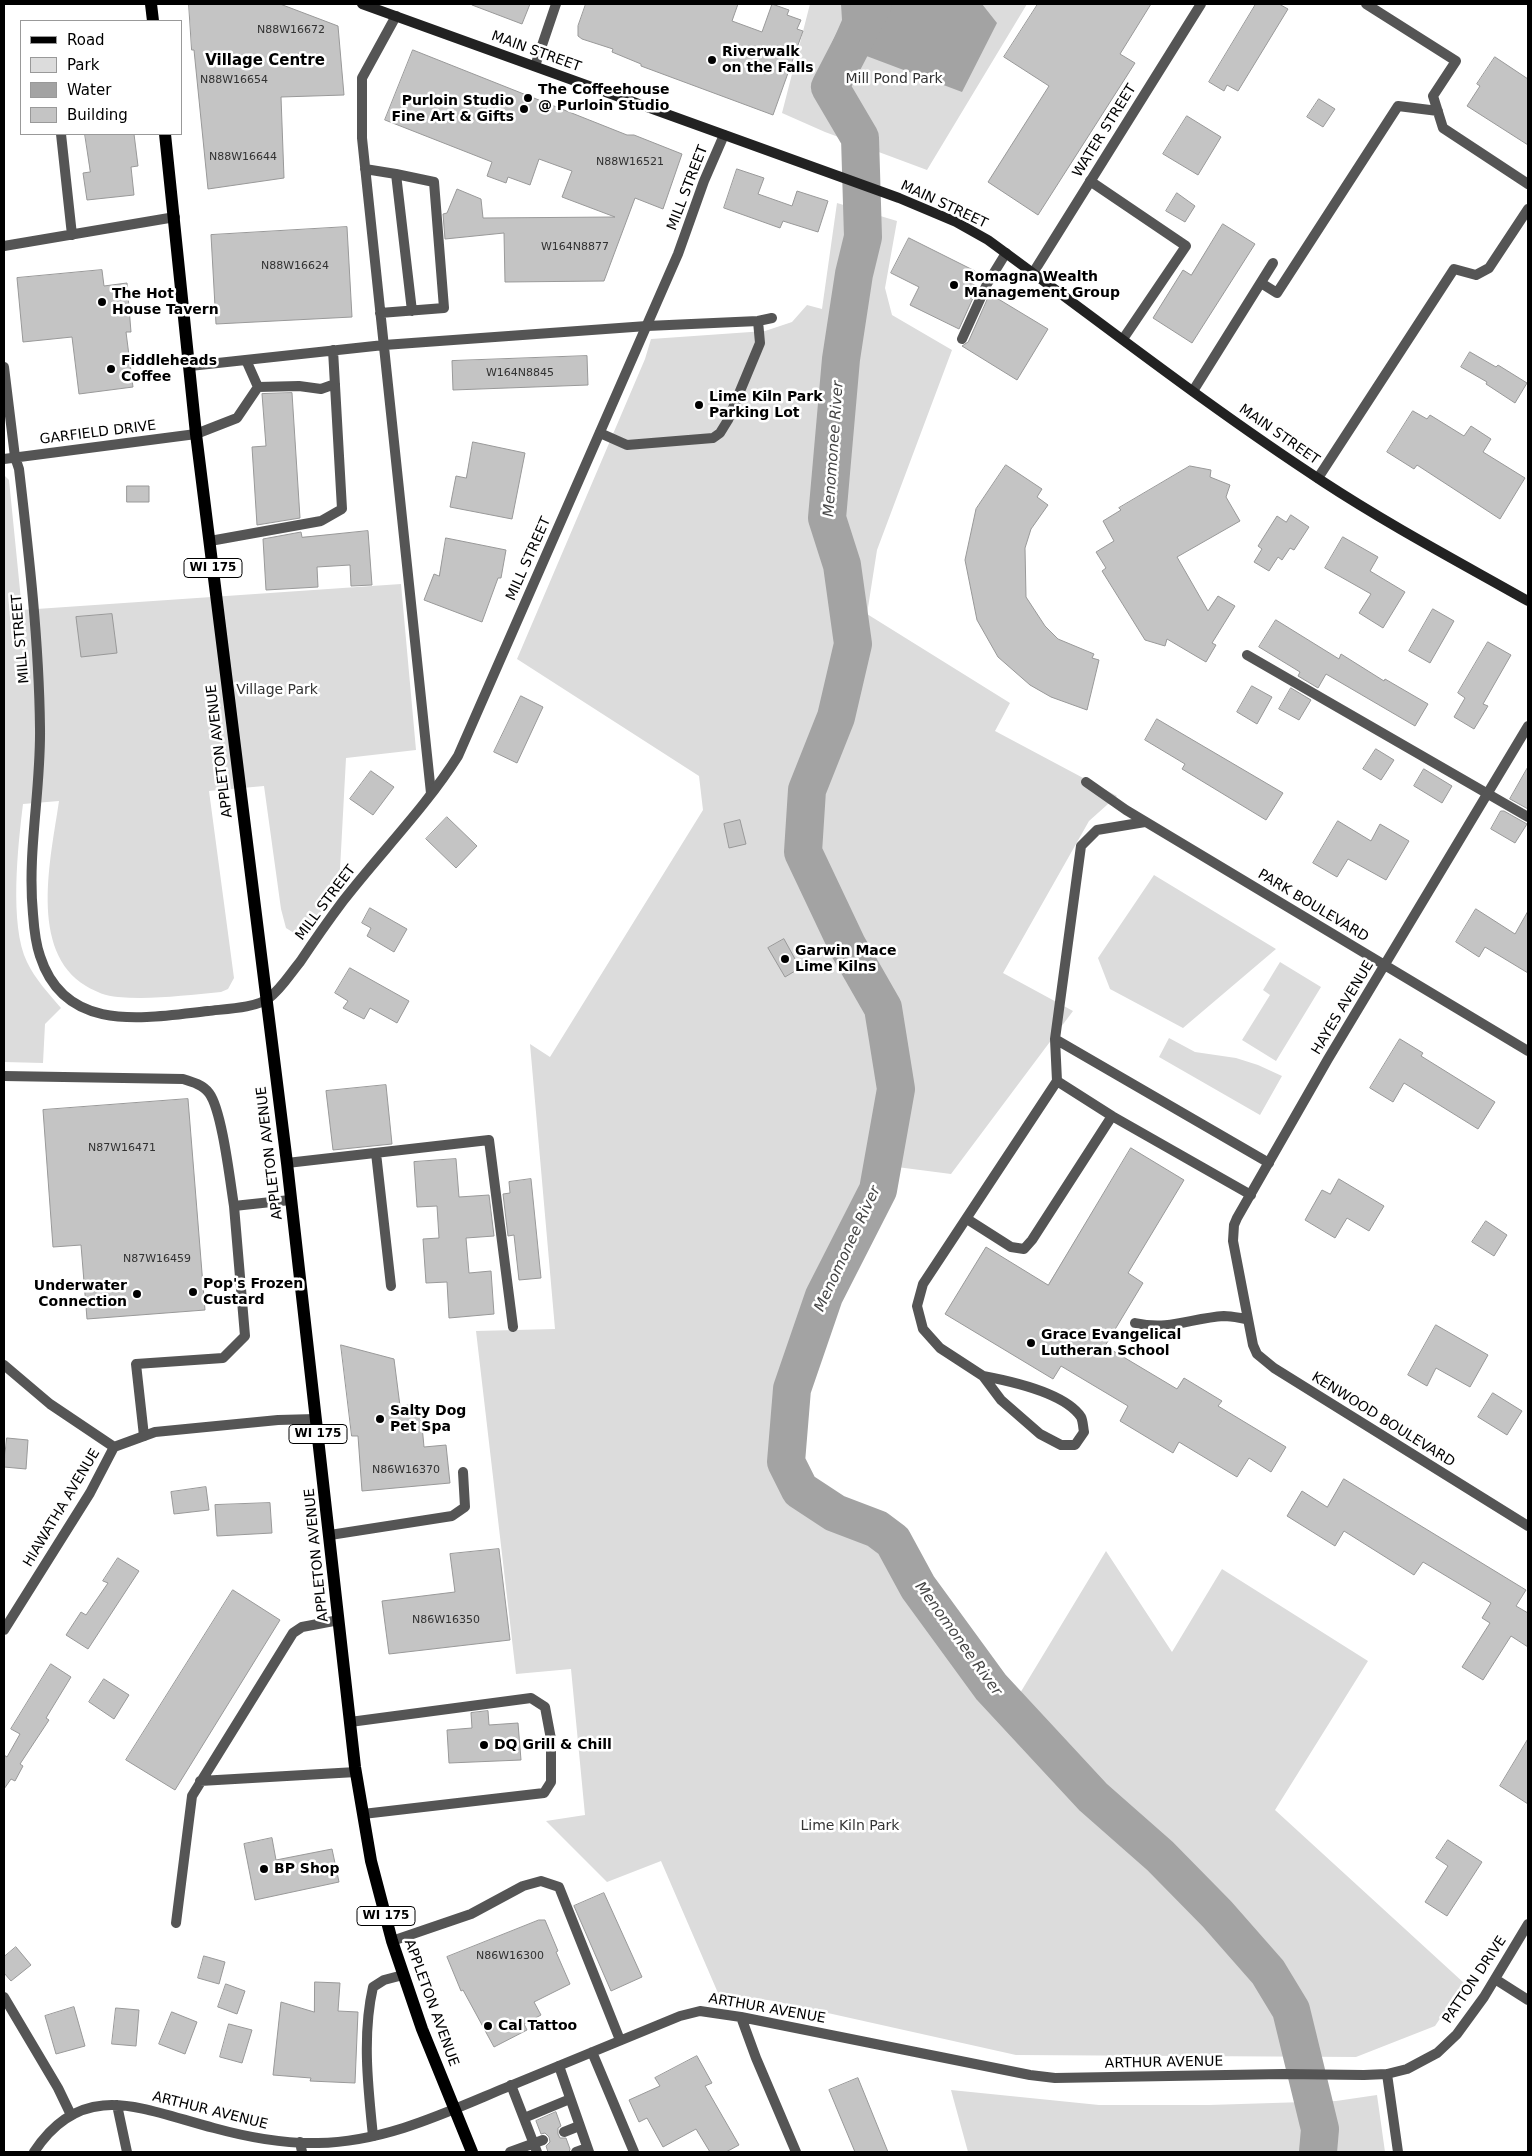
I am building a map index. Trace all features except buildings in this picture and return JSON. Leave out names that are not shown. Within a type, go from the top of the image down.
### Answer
[{"type":"main road","points":[[151,4],[153,20]]},
{"type":"main road","name":"MAIN STREET","points":[[362,4],[899,198],[956,222],[988,240],[1193,391],[1318,478],[1390,524],[1528,601]]},
{"type":"main road","name":"APPLETON AVENUE","points":[[165,135],[196,434],[287,1163],[356,1772],[371,1861],[392,1941],[422,2029],[472,2152]]},
{"type":"street","points":[[535,66],[556,4]]},
{"type":"street","name":"WATER STREET","points":[[1033,273],[1201,4]]},
{"type":"street","points":[[1366,4],[1456,61],[1433,96],[1443,128],[1528,184]]},
{"type":"street","points":[[396,16],[362,78],[362,138],[431,793]]},
{"type":"street","points":[[1261,282],[1277,293],[1398,106],[1438,111]]},
{"type":"street","points":[[61,135],[72,235]]},
{"type":"street","name":"MILL STREET","points":[[4,367],[15,457],[19,469],[38,656],[40,763],[30,883],[39,955],[53,983],[71,1002],[97,1014],[154,1017],[240,1008],[267,1001],[282,986],[342,902],[448,772],[466,740],[678,254],[704,181],[724,135]]},
{"type":"street","points":[[365,169],[434,182],[444,308],[380,313]]},
{"type":"street","points":[[396,174],[412,311]]},
{"type":"street","points":[[1090,181],[1186,246],[1123,339]]},
{"type":"street","points":[[1318,478],[1454,269],[1476,275],[1489,268],[1528,209]]},
{"type":"street","points":[[4,246],[175,217]]},
{"type":"street","points":[[962,339],[987,284],[1006,253]]},
{"type":"street","points":[[1193,391],[1273,263]]},
{"type":"street","points":[[190,366],[384,344],[647,326],[758,321],[772,318]]},
{"type":"street","points":[[600,433],[627,445],[713,438],[720,433],[728,420],[760,343],[758,321]]},
{"type":"street","points":[[210,541],[321,521],[342,509],[333,350]]},
{"type":"street","points":[[246,360],[258,387],[299,386],[320,389],[335,384]]},
{"type":"street","name":"GARFIELD DRIVE","points":[[4,459],[196,434],[237,418],[258,387]]},
{"type":"street","points":[[1247,655],[1488,793],[1528,818]]},
{"type":"street","name":"HAYES AVENUE","points":[[1247,1319],[1233,1233],[1238,1218],[1385,965],[1528,726]]},
{"type":"street","name":"PARK BOULEVARD","points":[[1086,782],[1097,792],[1145,822],[1528,1051]]},
{"type":"street","points":[[983,1376],[1009,1381],[1067,1404],[1082,1418],[1084,1432],[1075,1445],[1061,1445],[1040,1434],[1001,1400],[983,1376],[940,1348],[923,1329],[918,1306],[923,1284],[1057,1081],[1055,1038],[1081,846],[1096,830],[1145,822]]},
{"type":"street","points":[[1055,1038],[1268,1164]]},
{"type":"street","points":[[4,1076],[183,1079],[197,1083],[209,1093],[217,1108],[234,1206],[246,1336],[223,1358],[136,1364],[144,1436]]},
{"type":"street","points":[[1057,1081],[1112,1116],[1251,1195]]},
{"type":"street","points":[[967,1219],[1011,1246],[1024,1249],[1032,1240],[1112,1116]]},
{"type":"street","points":[[287,1163],[489,1140],[512,1327]]},
{"type":"street","points":[[376,1154],[391,1286]]},
{"type":"street","points":[[234,1206],[290,1200]]},
{"type":"street","points":[[1135,1323],[1150,1327],[1176,1326],[1225,1316],[1247,1319]]},
{"type":"street","name":"KENWOOD BOULEVARD","points":[[1247,1319],[1257,1354],[1274,1368],[1528,1526]]},
{"type":"street","points":[[4,1365],[50,1404],[114,1447]]},
{"type":"street","name":"HIAWATHA AVENUE","points":[[4,1630],[90,1493],[114,1447],[164,1431],[278,1420],[316,1419]]},
{"type":"street","points":[[330,1534],[452,1516],[465,1507],[463,1472]]},
{"type":"street","points":[[176,1923],[192,1796],[200,1781],[293,1633],[302,1627],[339,1620]]},
{"type":"street","points":[[350,1722],[532,1698],[545,1708],[551,1739],[551,1782],[544,1793],[363,1814]]},
{"type":"street","points":[[200,1781],[356,1772]]},
{"type":"street","points":[[392,1941],[471,1914],[523,1886],[541,1881],[559,1887],[620,2040]]},
{"type":"street","name":"PATTON DRIVE","points":[[1387,2074],[1407,2069],[1436,2053],[1458,2034],[1528,1924]]},
{"type":"street","points":[[373,2136],[368,2050],[368,2007],[373,1987],[384,1980],[403,1975]]},
{"type":"street","points":[[1495,1978],[1528,2000]]},
{"type":"street","points":[[4,1997],[54,2081],[71,2114]]},
{"type":"street","name":"ARTHUR AVENUE","points":[[34,2152],[45,2135],[71,2114],[90,2107],[117,2105],[138,2107],[216,2129],[301,2147],[373,2136],[422,2123],[620,2040],[680,2016],[700,2011],[741,2017],[1030,2075],[1055,2078],[1387,2074]]},
{"type":"street","points":[[741,2017],[756,2058],[796,2152]]},
{"type":"street","points":[[592,2052],[634,2152]]},
{"type":"street","points":[[559,2066],[588,2150],[576,2152]]},
{"type":"street","points":[[1387,2074],[1398,2152]]},
{"type":"street","points":[[510,2152],[538,2145],[524,2118],[511,2085]]},
{"type":"street","points":[[524,2118],[570,2099]]},
{"type":"street","points":[[117,2105],[127,2152]]},
{"type":"street","points":[[564,2132],[580,2126]]},
{"type":"green space","name":"Mill Pond Park","points":[[810,4],[1027,4],[927,170],[825,132],[782,113]]},
{"type":"green space","name":"Lime Kiln Park","points":[[837,203],[897,221],[885,288],[892,315],[952,350],[877,550],[867,614],[1010,703],[995,731],[1117,796],[1089,821],[1003,973],[1073,1011],[951,1174],[866,1163],[859,1206],[818,1288],[779,1383],[771,1432],[776,1466],[793,1501],[814,1515],[857,1531],[883,1550],[908,1585],[940,1644],[1005,1718],[1106,1551],[1172,1652],[1222,1569],[1368,1661],[1275,1810],[1464,1983],[1435,2026],[1356,2057],[1016,2055],[774,2001],[718,1993],[661,1861],[607,1882],[546,1821],[585,1815],[571,1669],[516,1674],[476,1331],[555,1329],[530,1044],[550,1057],[703,810],[699,776],[517,659],[645,359],[651,339],[765,331],[792,322],[807,305],[822,309]]},
{"type":"green space","name":"Village Park","points":[[4,475],[9,480],[22,610],[401,584],[416,750],[346,758],[339,888],[323,910],[294,933],[286,928],[281,909],[264,786],[209,791],[234,978],[228,989],[221,992],[157,998],[114,996],[101,993],[86,986],[68,970],[56,950],[50,927],[48,901],[49,875],[59,801],[23,804],[16,884],[21,946],[34,974],[61,1008],[45,1024],[43,1063],[4,1062]]},
{"type":"green space","points":[[1154,875],[1276,949],[1183,1028],[1110,989],[1098,958]]},
{"type":"green space","points":[[1280,962],[1321,987],[1276,1061],[1242,1040],[1270,995],[1263,990]]},
{"type":"green space","points":[[1169,1038],[1195,1052],[1236,1058],[1282,1076],[1260,1115],[1159,1057]]},
{"type":"green space","points":[[951,2090],[1099,2105],[1209,2105],[1336,2101],[1377,2095],[1385,2152],[968,2152]]},
{"type":"water","points":[[841,4],[982,4],[997,23],[962,92],[832,43],[842,20]]},
{"type":"waterway","name":"Menomonee River","points":[[873,4],[830,87],[860,138],[863,237],[854,274],[841,359],[827,518],[842,565],[853,644],[836,717],[807,790],[803,852],[847,945],[883,1008],[896,1089],[878,1190],[824,1296],[792,1389],[786,1462],[800,1490],[835,1513],[877,1529],[893,1541],[918,1587],[991,1687],[1093,1797],[1160,1856],[1217,1914],[1268,1972],[1291,2010],[1320,2129],[1318,2152]]},
{"type":"place","name":"Riverwalk on the Falls","points":[[712,60]]},
{"type":"place","name":"The Coffeehouse @ Purloin Studio","points":[[528,98]]},
{"type":"place","name":"Purloin Studio Fine Art & Gifts","points":[[524,109]]},
{"type":"place","name":"Romagna Wealth Management Group","points":[[954,285]]},
{"type":"place","name":"The Hot House Tavern","points":[[102,302]]},
{"type":"place","name":"Fiddleheads Coffee","points":[[111,369]]},
{"type":"place","name":"Lime Kiln Park Parking Lot","points":[[699,405]]},
{"type":"place","name":"Garwin Mace Lime Kilns","points":[[785,959]]},
{"type":"place","name":"Pop's Frozen Custard","points":[[193,1292]]},
{"type":"place","name":"Underwater Connection","points":[[137,1294]]},
{"type":"place","name":"Grace Evangelical Lutheran School","points":[[1031,1343]]},
{"type":"place","name":"Salty Dog Pet Spa","points":[[380,1419]]},
{"type":"place","name":"DQ Grill & Chill","points":[[484,1745]]},
{"type":"place","name":"BP Shop","points":[[264,1869]]},
{"type":"place","name":"Cal Tattoo","points":[[488,2026]]},
{"type":"district","name":"Village Centre","points":[[265,61]]}]
